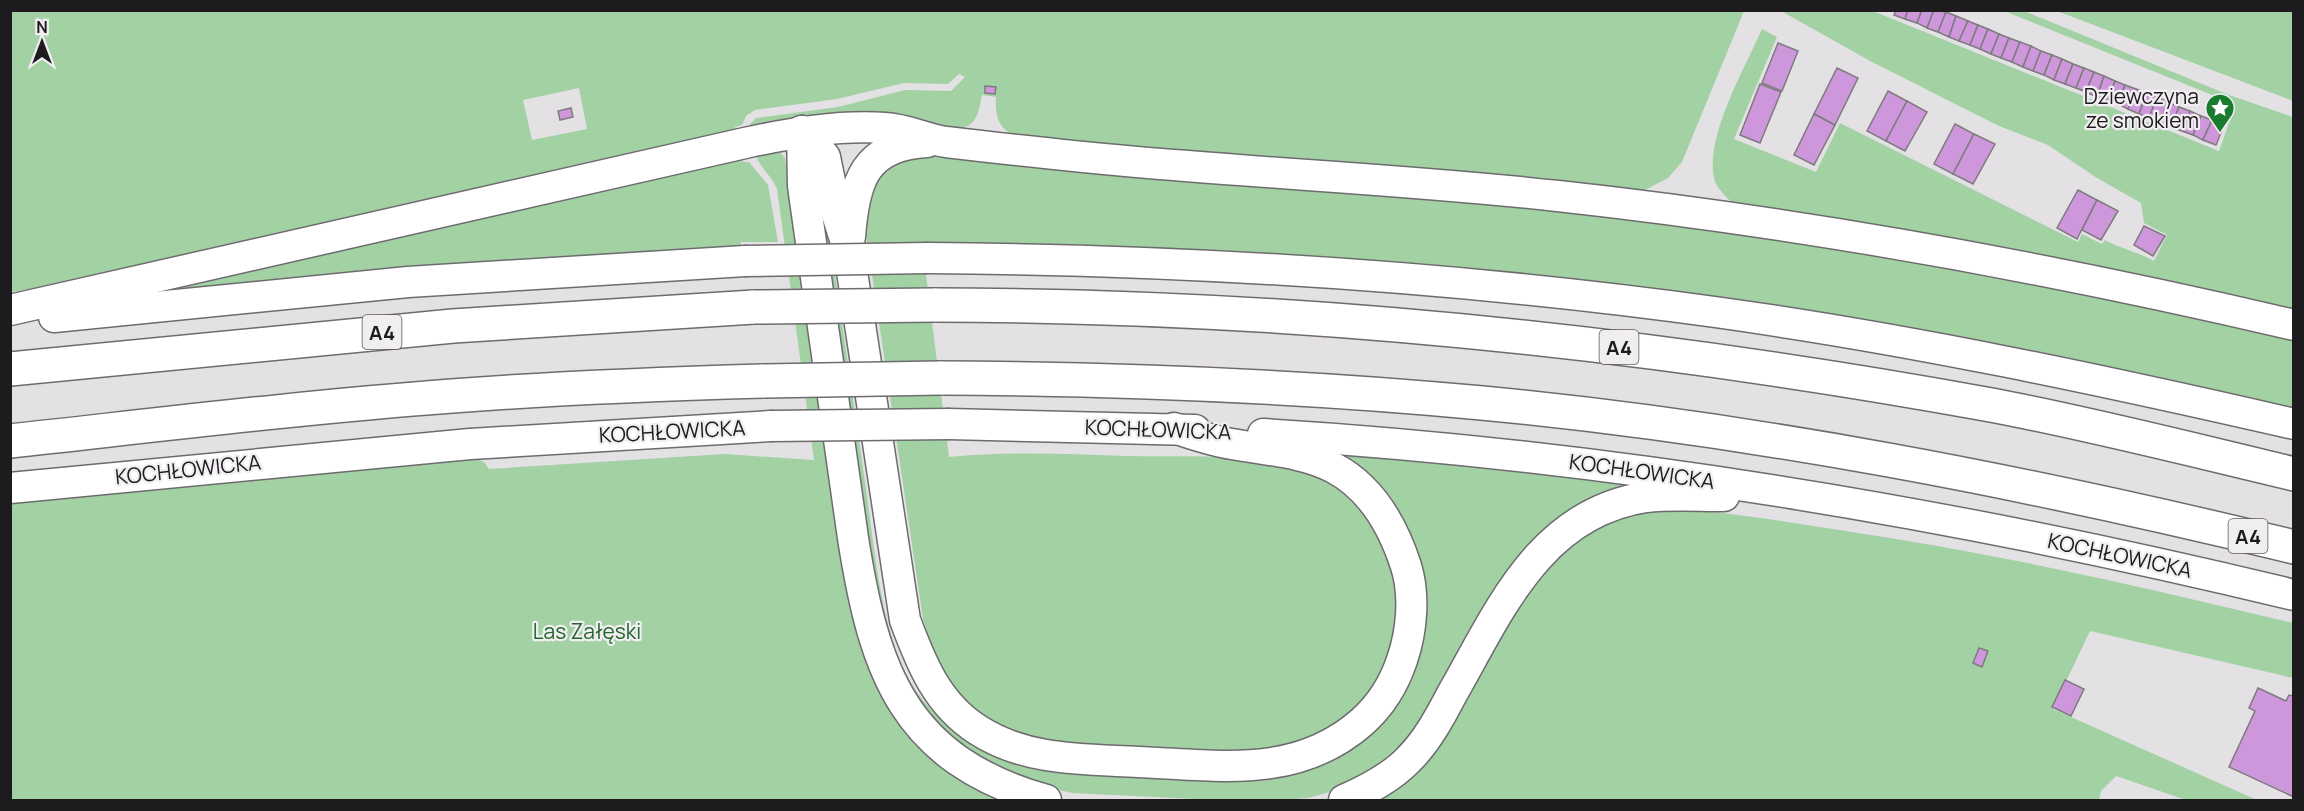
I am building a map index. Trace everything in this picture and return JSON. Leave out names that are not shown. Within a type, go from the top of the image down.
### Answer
[{"type":"highway","name":"A4","points":[[10,369],[453,326],[754,307],[1084,305],[1376,322],[1621,347],[1738,363],[1993,405],[2294,474]]},
{"type":"highway","name":"A4","points":[[10,441],[288,411],[452,396],[620,385],[940,378],[1212,383],[1485,403],[1596,416],[1857,455],[2100,500],[2294,547]]},
{"type":"main road","points":[[10,310],[802,131],[890,128],[940,141]]},
{"type":"main road","points":[[802,131],[825,157],[836,211],[849,252],[905,620],[922,665],[944,701],[976,729],[1008,747],[1052,758],[1240,766],[1282,762],[1316,753],[1351,731],[1376,709],[1397,676],[1411,623],[1409,576],[1398,542],[1382,513],[1364,489],[1333,467],[1290,454],[1228,444],[1174,428]]},
{"type":"main road","points":[[802,131],[803,186],[854,549],[874,642],[889,678],[917,725],[956,760],[984,778],[1016,792],[1046,801]]},
{"type":"main road","points":[[849,252],[852,206],[863,170],[887,149],[910,142],[940,141],[1125,161],[1442,184],[1683,211],[1855,237],[2013,266],[2294,325]]},
{"type":"main road","points":[[10,322],[408,282],[745,261],[927,258],[1099,260],[1244,266],[1392,276],[1576,294],[1719,312],[1977,356],[2294,424]]},
{"type":"main road","name":"KOCHŁOWICKA","points":[[10,488],[458,444],[771,426],[949,424],[1174,428],[1484,451],[1646,470],[1807,494],[2011,532],[2169,565],[2294,595]]},
{"type":"main road","points":[[1344,801],[1376,785],[1409,760],[1435,725],[1517,581],[1541,551],[1572,526],[1604,509],[1646,497],[1807,494]]},
{"type":"green space","points":[[11,11],[1744,11],[1682,162],[1668,178],[1643,191],[1290,162],[1017,136],[1006,130],[999,121],[996,97],[982,95],[976,117],[970,125],[959,129],[750,131],[750,124],[756,118],[838,107],[905,90],[951,91],[965,77],[959,74],[948,84],[904,83],[837,99],[755,110],[746,116],[742,125],[735,127],[737,134],[115,274],[11,292]],"holes":[[[579,88],[587,129],[532,140],[523,100]]]},
{"type":"green space","points":[[1781,11],[1873,11],[2219,151],[2230,120],[2232,103],[2004,11],[2024,11],[2229,95],[2293,117],[2293,311],[1733,204],[1715,182],[1713,161],[1715,142],[1728,102],[1762,29],[1777,37],[1734,139],[1816,172],[1840,123],[2078,242],[2082,234],[2102,244],[2105,240],[2154,261],[2167,235],[2144,223],[2141,203],[2097,178],[2048,145],[1999,126],[1872,62]]},
{"type":"green space","points":[[2057,11],[2293,11],[2293,101]]},
{"type":"green space","name":"Las Załęski","points":[[778,150],[785,158],[846,588],[859,642],[874,680],[892,712],[1003,800],[11,800],[10,500],[473,457],[484,462],[489,469],[725,454],[814,460],[777,189],[755,152]]},
{"type":"green space","points":[[917,151],[1426,196],[1639,218],[1950,266],[2293,337],[2293,410],[1510,274],[1226,251],[922,243],[949,457],[1061,454],[1206,457],[1259,460],[1284,465],[1332,484],[1357,505],[1384,547],[1394,579],[1396,613],[1394,630],[1391,647],[1378,678],[1369,693],[1345,718],[1314,737],[1277,747],[1228,751],[1095,747],[1045,741],[1023,735],[987,719],[960,696],[944,673],[923,619],[862,207],[870,175]]},
{"type":"green space","points":[[741,156],[743,162],[749,162],[768,185],[778,242],[741,242],[741,249],[180,290],[177,287]]},
{"type":"green space","points":[[815,184],[829,236],[878,576],[892,639],[907,676],[927,705],[952,729],[997,756],[1340,754],[1425,618],[1341,453],[1630,481],[1632,486],[1549,527],[1527,547],[1507,573],[1418,728],[1395,755],[1372,772],[1337,790],[1308,798],[1215,800],[1072,793],[1028,783],[992,768],[933,722],[895,663],[872,577]]},
{"type":"green space","points":[[1658,509],[1755,517],[1908,541],[2019,561],[2293,623],[2293,678],[2090,631],[2053,709],[2257,800],[2186,800],[2116,776],[2101,791],[2099,800],[1372,800],[1557,554],[1604,525]]},
{"type":"building","points":[[1896,10],[1908,10],[1905,19],[1894,15]]},
{"type":"building","points":[[1908,10],[1922,10],[1917,23],[1905,19]]},
{"type":"building","points":[[1922,10],[1934,10],[1927,28],[1917,23]]},
{"type":"building","points":[[1934,10],[1946,12],[1938,32],[1927,28]]},
{"type":"building","points":[[1946,12],[1956,16],[1949,37],[1938,32]]},
{"type":"building","points":[[1956,16],[1968,21],[1959,41],[1949,37]]},
{"type":"building","points":[[1968,21],[1978,25],[1970,45],[1959,41]]},
{"type":"building","points":[[1978,25],[1988,29],[1980,49],[1970,45]]},
{"type":"building","points":[[1988,29],[1999,34],[1991,54],[1980,49]]},
{"type":"building","points":[[1999,34],[2009,38],[2001,58],[1991,54]]},
{"type":"building","points":[[2009,38],[2020,42],[2012,62],[2001,58]]},
{"type":"building","points":[[2020,42],[2031,46],[2023,67],[2012,62]]},
{"type":"building","points":[[1778,43],[1798,51],[1782,91],[1762,83]]},
{"type":"building","points":[[2031,46],[2041,51],[2033,71],[2023,67]]},
{"type":"building","points":[[2041,51],[2052,55],[2044,75],[2033,71]]},
{"type":"building","points":[[2052,55],[2062,59],[2054,80],[2044,75]]},
{"type":"building","points":[[2062,59],[2073,64],[2065,84],[2054,80]]},
{"type":"building","points":[[2073,64],[2084,68],[2076,88],[2065,84]]},
{"type":"building","points":[[1837,68],[1858,78],[1835,125],[1814,114]]},
{"type":"building","points":[[2084,68],[2094,72],[2086,92],[2076,88]]},
{"type":"building","points":[[2094,72],[2104,76],[2097,97],[2086,92]]},
{"type":"building","points":[[2104,76],[2115,81],[2108,101],[2097,97]]},
{"type":"building","points":[[2115,81],[2125,85],[2118,104],[2108,101]]},
{"type":"building","points":[[1760,84],[1781,92],[1760,143],[1740,135]]},
{"type":"building","points":[[2125,85],[2136,89],[2128,109],[2118,104]]},
{"type":"building","points":[[985,86],[996,87],[995,94],[985,93]]},
{"type":"building","points":[[2136,89],[2147,93],[2139,114],[2128,109]]},
{"type":"building","points":[[1888,91],[1907,101],[1886,141],[1867,131]]},
{"type":"building","points":[[2147,93],[2157,97],[2149,118],[2139,114]]},
{"type":"building","points":[[2157,97],[2168,102],[2160,122],[2149,118]]},
{"type":"building","points":[[1907,101],[1927,112],[1905,151],[1886,141]]},
{"type":"building","points":[[2168,102],[2179,107],[2171,127],[2160,122]]},
{"type":"building","points":[[2179,107],[2190,111],[2182,131],[2171,127]]},
{"type":"building","points":[[571,108],[573,117],[560,120],[558,111]]},
{"type":"building","points":[[2190,111],[2201,116],[2193,135],[2182,131]]},
{"type":"building","points":[[1814,114],[1835,125],[1814,165],[1794,155]]},
{"type":"building","points":[[2201,116],[2212,120],[2203,140],[2193,135]]},
{"type":"building","points":[[2212,120],[2224,125],[2216,145],[2203,140]]},
{"type":"building","points":[[1955,124],[1974,134],[1953,174],[1934,164]]},
{"type":"building","points":[[1974,134],[1995,144],[1973,184],[1953,174]]},
{"type":"building","points":[[2078,190],[2097,200],[2077,239],[2057,228]]},
{"type":"building","points":[[2097,200],[2118,211],[2101,240],[2082,230]]},
{"type":"building","points":[[2144,226],[2165,236],[2153,256],[2134,245]]},
{"type":"building","points":[[1979,648],[1988,651],[1982,667],[1973,663]]},
{"type":"building","points":[[2065,680],[2084,689],[2071,716],[2052,707]]},
{"type":"building","points":[[2258,688],[2286,701],[2289,695],[2294,696],[2294,797],[2229,767],[2255,711],[2249,708]]},
{"type":"place","name":"Dziewczyna ze smokiem","points":[[2220,134]]}]
